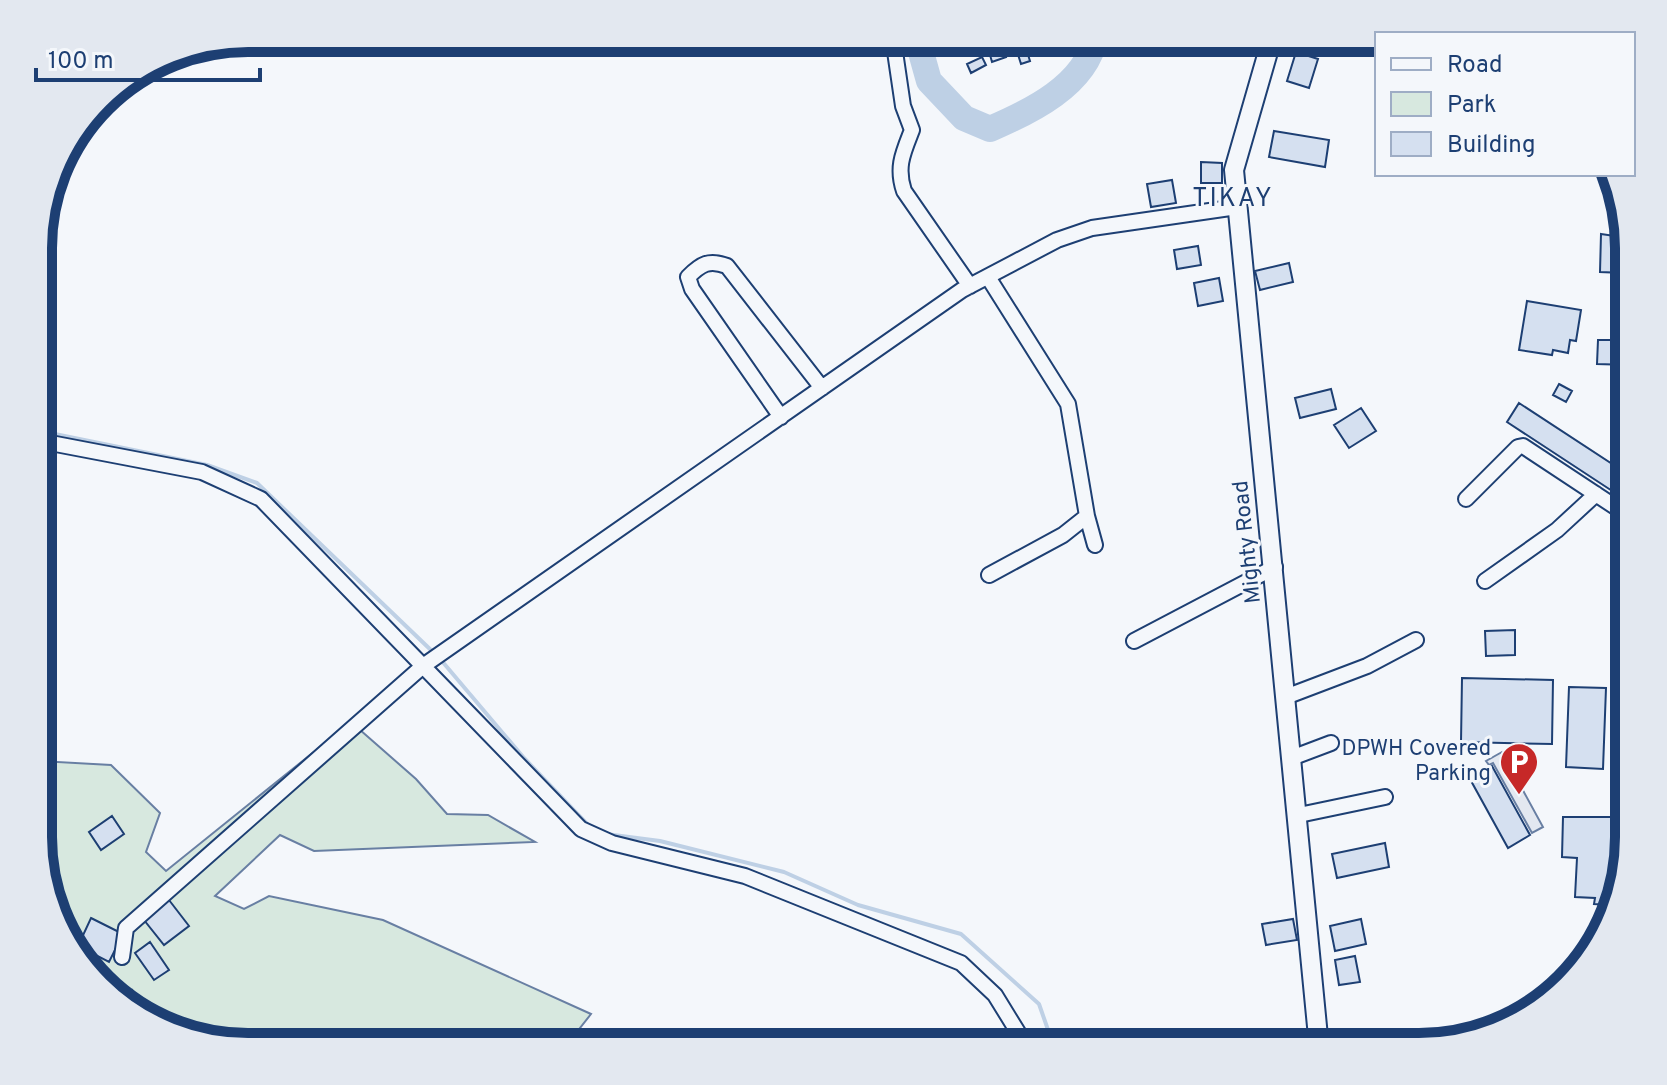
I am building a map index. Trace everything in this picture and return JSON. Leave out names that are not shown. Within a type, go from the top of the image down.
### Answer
[{"type":"street","points":[[895,52],[903,106],[912,130],[902,151],[901,183],[970,286]]},
{"type":"street","name":"Mighty Road","points":[[1268,52],[1234,170],[1294,757],[1318,1033]]},
{"type":"street","points":[[122,957],[126,928],[423,666],[970,286],[1057,240],[1092,228],[1237,207]]},
{"type":"street","points":[[781,417],[692,289],[688,277],[701,264],[716,261],[727,266],[822,388]]},
{"type":"street","points":[[988,277],[1068,404],[1087,516],[1095,545]]},
{"type":"street","points":[[52,443],[202,472],[240,487],[271,509],[581,829],[612,843],[745,876],[961,963],[995,995],[1018,1033]]},
{"type":"street","points":[[1466,499],[1518,447],[1523,446],[1615,507]]},
{"type":"street","points":[[1485,581],[1557,530],[1596,494]]},
{"type":"street","points":[[989,575],[1063,535],[1087,516]]},
{"type":"street","points":[[1134,641],[1275,567]]},
{"type":"street","points":[[1288,696],[1367,666],[1416,640]]},
{"type":"street","points":[[1294,757],[1331,743]]},
{"type":"street","points":[[1299,815],[1385,797]]},
{"type":"green space","points":[[351,722],[416,779],[447,814],[488,815],[535,842],[314,851],[280,835],[215,896],[244,909],[269,896],[383,920],[591,1014],[576,1033],[248,1033],[197,1026],[161,1013],[139,1000],[101,966],[78,935],[67,912],[54,862],[52,762],[111,765],[160,813],[146,852],[166,871]]},
{"type":"shaded area","name":"DPWH Covered Parking","points":[[1502,752],[1543,827],[1532,833],[1493,763],[1489,765],[1486,761]]},
{"type":"building","points":[[1005,52],[1006,57],[992,62],[990,55]]},
{"type":"building","points":[[1017,52],[1027,52],[1030,61],[1021,64]]},
{"type":"building","points":[[1296,52],[1318,59],[1309,88],[1287,81]]},
{"type":"building","points":[[982,57],[986,65],[971,73],[967,64]]},
{"type":"building","points":[[1274,131],[1329,140],[1325,167],[1269,157]]},
{"type":"building","points":[[1201,162],[1222,163],[1222,183],[1201,183]]},
{"type":"building","points":[[1172,180],[1176,203],[1151,207],[1147,184]]},
{"type":"building","points":[[1601,234],[1615,236],[1615,273],[1600,272]]},
{"type":"building","points":[[1198,246],[1201,265],[1177,269],[1174,250]]},
{"type":"building","points":[[1289,263],[1293,282],[1260,290],[1255,271]]},
{"type":"building","points":[[1219,278],[1223,301],[1198,306],[1194,283]]},
{"type":"building","points":[[1527,301],[1581,310],[1576,341],[1570,340],[1568,353],[1553,350],[1552,355],[1519,350]]},
{"type":"building","points":[[1598,340],[1615,340],[1615,365],[1597,364]]},
{"type":"building","points":[[1559,384],[1572,391],[1566,402],[1553,395]]},
{"type":"building","points":[[1331,389],[1336,409],[1300,418],[1295,398]]},
{"type":"building","points":[[1519,403],[1615,466],[1615,493],[1507,422]]},
{"type":"building","points":[[1361,408],[1376,431],[1349,448],[1334,425]]},
{"type":"building","points":[[1515,630],[1515,655],[1486,656],[1485,631]]},
{"type":"building","points":[[1462,678],[1553,680],[1552,744],[1461,742]]},
{"type":"building","points":[[1569,687],[1606,688],[1603,769],[1566,767]]},
{"type":"building","points":[[1492,766],[1530,835],[1508,848],[1470,779]]},
{"type":"building","points":[[112,816],[124,834],[101,850],[89,832]]},
{"type":"building","points":[[1563,817],[1615,817],[1615,850],[1603,905],[1594,904],[1595,898],[1575,897],[1577,858],[1562,857]]},
{"type":"building","points":[[1385,843],[1389,867],[1337,878],[1332,854]]},
{"type":"building","points":[[169,900],[189,926],[164,945],[144,920]]},
{"type":"building","points":[[91,918],[123,934],[109,962],[90,952],[81,939]]},
{"type":"building","points":[[1293,919],[1297,940],[1266,945],[1262,924]]},
{"type":"building","points":[[1361,919],[1366,944],[1335,951],[1330,926]]},
{"type":"building","points":[[150,942],[169,970],[154,980],[135,953]]},
{"type":"building","points":[[1355,956],[1360,982],[1339,985],[1335,960]]},
{"type":"waterway","points":[[921,52],[929,81],[964,118],[990,129],[1054,95],[1080,70],[1091,52]]},
{"type":"waterway","points":[[52,433],[207,465],[257,483],[434,653]]},
{"type":"waterway","points":[[441,660],[524,758],[589,826]]},
{"type":"waterway","points":[[606,834],[660,841],[784,872],[858,905],[961,934],[1039,1004],[1049,1033]]},
{"type":"place","name":"DPWH Covered Parking","points":[[1519,796]]},
{"type":"district","name":"TIKAY","points":[[1233,199]]}]
